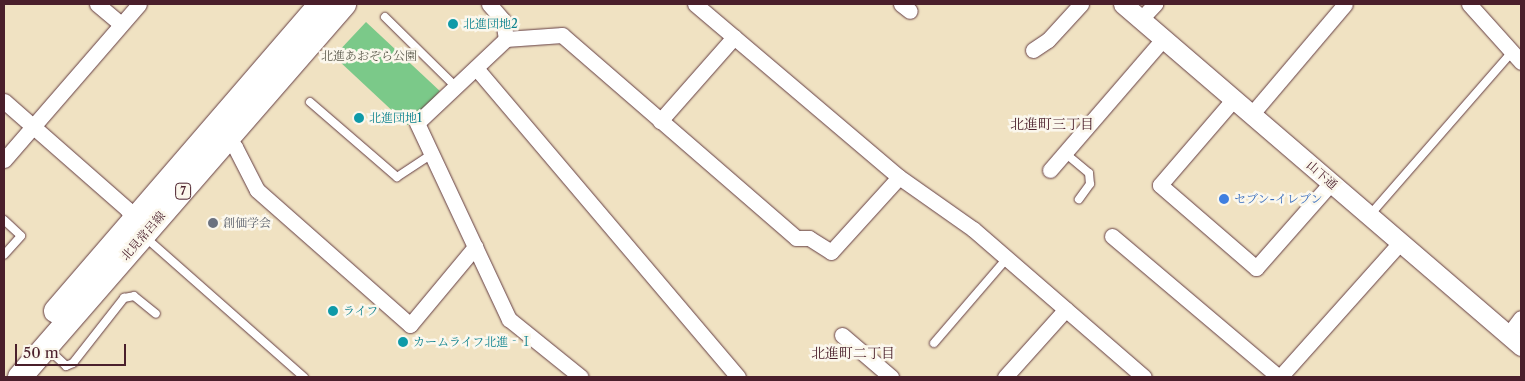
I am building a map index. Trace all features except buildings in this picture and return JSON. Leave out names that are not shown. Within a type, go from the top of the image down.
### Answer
[{"type":"main road","name":"北見常呂線","points":[[222,132],[321,4]]},
{"type":"main road","name":"北見常呂線","points":[[4,371],[139,228],[222,132],[344,4]]},
{"type":"main road","name":"北見常呂線","points":[[20,377],[46,347],[139,228]]},
{"type":"street","points":[[98,4],[121,24]]},
{"type":"street","points":[[4,160],[139,4]]},
{"type":"street","points":[[489,4],[503,20],[506,39]]},
{"type":"street","points":[[695,4],[899,177],[973,229],[1144,377]]},
{"type":"street","points":[[1033,50],[1048,40],[1081,4]]},
{"type":"street","name":"山下通","points":[[1123,4],[1515,340]]},
{"type":"street","points":[[1141,20],[1155,4]]},
{"type":"street","points":[[1469,4],[1516,57]]},
{"type":"street","points":[[1251,115],[1341,5]]},
{"type":"street","points":[[581,377],[509,319],[417,123],[506,39],[562,35],[796,238],[809,238],[830,252],[899,177]]},
{"type":"street","points":[[660,120],[734,37]]},
{"type":"street","points":[[1050,170],[1162,39]]},
{"type":"street","points":[[476,68],[738,377]]},
{"type":"street","points":[[1233,100],[1160,185],[1256,268],[1331,183]]},
{"type":"street","points":[[4,101],[127,209],[139,228]]},
{"type":"street","points":[[222,132],[257,190],[410,325],[475,247]]},
{"type":"street","points":[[1112,236],[1280,377],[1400,243]]},
{"type":"street","points":[[1005,377],[1066,309]]},
{"type":"street","points":[[1515,340],[1521,318]]},
{"type":"street","points":[[842,335],[891,377]]},
{"type":"lane","points":[[385,17],[456,87]]},
{"type":"lane","points":[[1369,216],[1516,57]]},
{"type":"lane","points":[[310,102],[397,178],[432,154]]},
{"type":"lane","points":[[1065,153],[1089,173],[1090,184],[1079,198]]},
{"type":"lane","points":[[4,220],[21,236],[4,255]]},
{"type":"lane","points":[[139,228],[151,245],[304,377]]},
{"type":"lane","points":[[934,343],[1007,258]]},
{"type":"lane","points":[[46,347],[66,366],[73,362],[124,298],[134,296],[156,314]]},
{"type":"green space","name":"北進あおぞら公園","points":[[366,22],[440,91],[408,125],[334,56]]},
{"type":"place","name":"北進団地2","points":[[453,24]]},
{"type":"place","name":"北進団地1","points":[[359,118]]},
{"type":"place","name":"セブン-イレブン","points":[[1224,199]]},
{"type":"place","name":"創価学会","points":[[213,223]]},
{"type":"place","name":"ライフ","points":[[333,311]]},
{"type":"place","name":"カームライフ北進‐Ⅰ","points":[[403,342]]},
{"type":"district","name":"北進町三丁目","points":[[1052,124]]},
{"type":"district","name":"北進町二丁目","points":[[853,353]]}]
